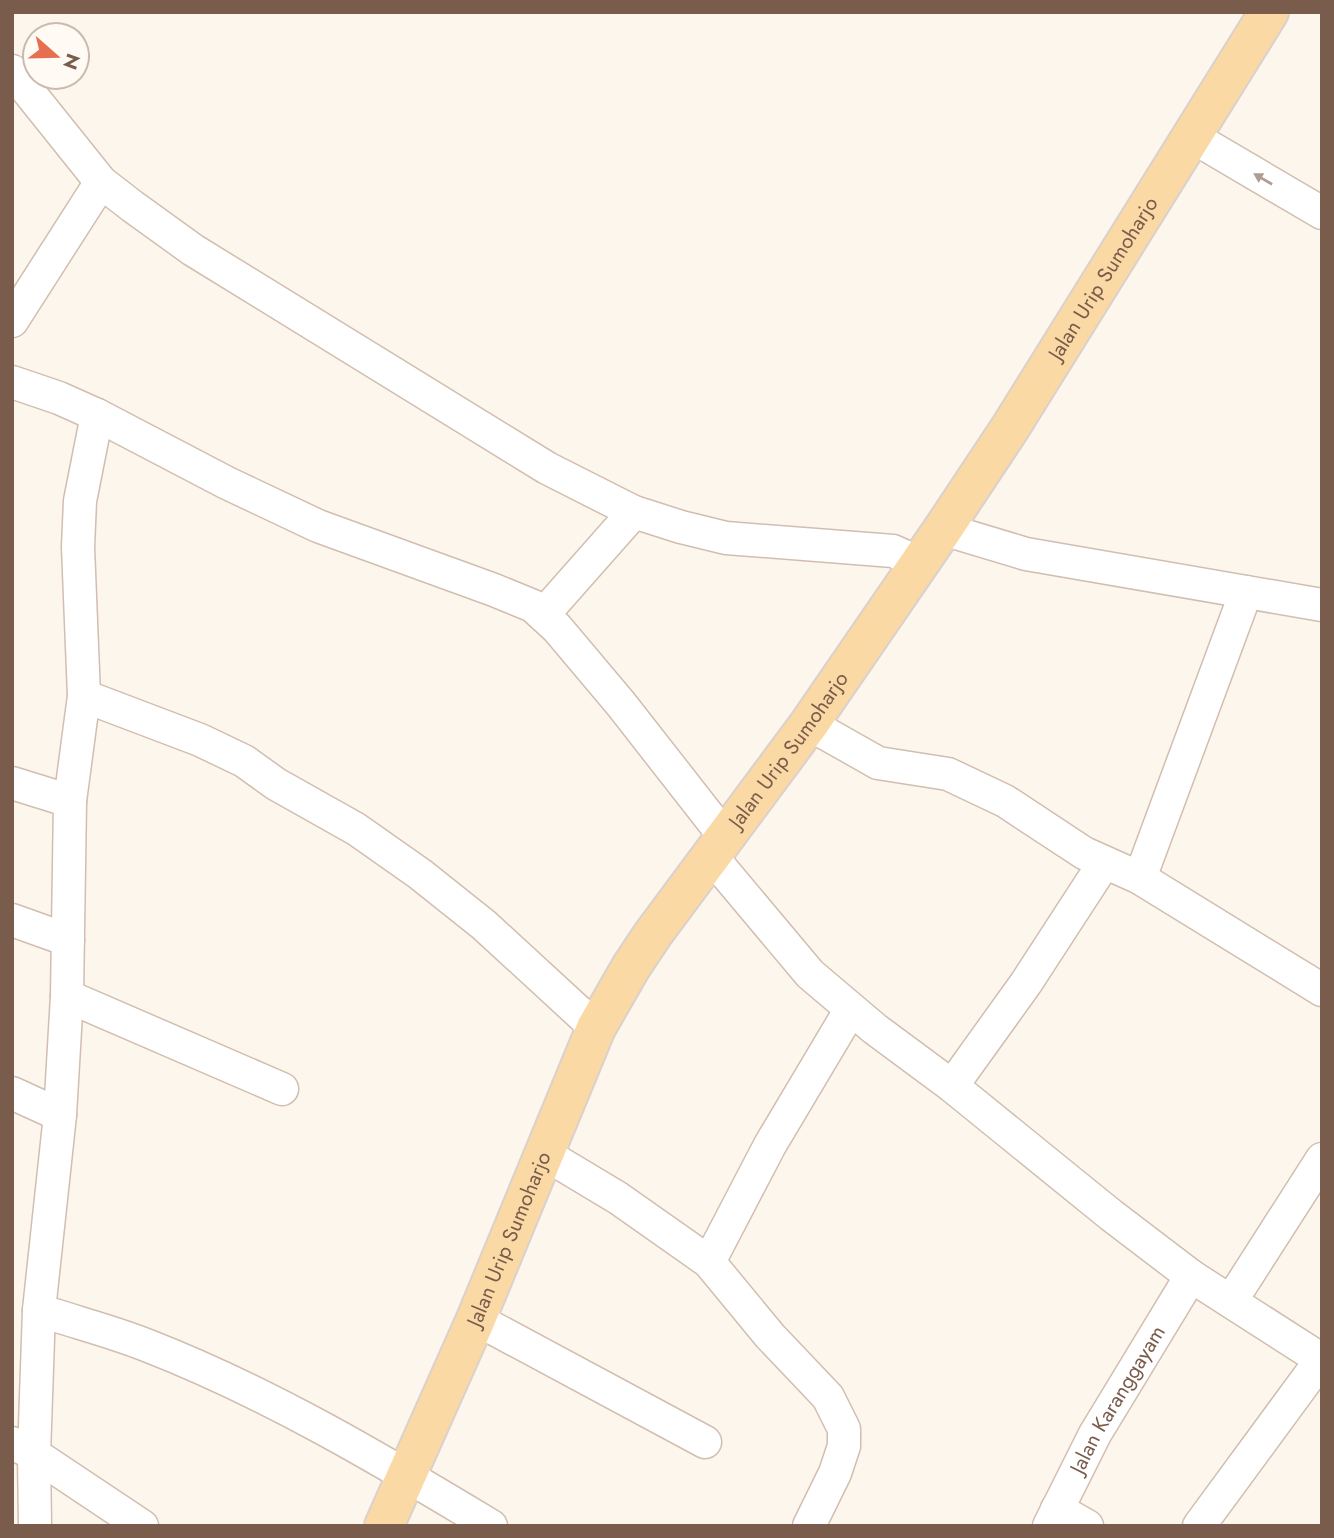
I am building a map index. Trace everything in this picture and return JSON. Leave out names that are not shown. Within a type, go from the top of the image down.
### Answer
[{"type":"main road","name":"Jalan Urip Sumoharjo","points":[[384,1526],[477,1319],[596,1028],[645,945],[809,724],[1010,428],[1269,12]]},
{"type":"street","points":[[12,71],[101,181],[192,250],[547,468],[634,512],[681,527],[726,538],[893,551],[920,563]]},
{"type":"street","points":[[1191,136],[1322,213]]},
{"type":"street","points":[[12,321],[101,181]]},
{"type":"street","points":[[12,382],[97,415],[227,483],[318,526],[533,606],[557,628],[621,704],[810,974],[1191,1276],[1321,1360],[1199,1526]]},
{"type":"street","points":[[35,1526],[23,1448],[60,1115],[67,996],[70,801],[83,696],[78,547],[80,501],[97,415]]},
{"type":"street","points":[[543,615],[634,512]]},
{"type":"street","points":[[943,529],[1027,554],[1322,605]]},
{"type":"street","points":[[1140,878],[1246,592]]},
{"type":"street","points":[[83,696],[200,740],[244,761],[276,784],[356,829],[420,874],[484,925],[596,1028]]},
{"type":"street","points":[[809,724],[878,763],[948,774],[1005,801],[1104,863],[1140,878],[1322,990]]},
{"type":"street","points":[[12,783],[70,801]]},
{"type":"street","points":[[952,1086],[1026,983],[1104,863]]},
{"type":"street","points":[[12,920],[68,940]]},
{"type":"street","points":[[67,996],[282,1088]]},
{"type":"street","points":[[709,1262],[770,1144],[851,1009]]},
{"type":"street","points":[[12,1093],[60,1115]]},
{"type":"street","points":[[543,1153],[618,1198],[709,1262],[770,1336],[828,1397],[844,1429],[844,1446],[835,1473],[809,1526]]},
{"type":"street","points":[[1231,1301],[1322,1159]]},
{"type":"street","name":"Jalan Karanggayam","points":[[1054,1517],[1095,1434],[1191,1276]]},
{"type":"street","points":[[39,1310],[144,1344],[261,1396],[407,1475],[491,1526]]},
{"type":"street","points":[[477,1319],[705,1442]]},
{"type":"street","points":[[23,1448],[142,1526]]},
{"type":"street","points":[[1054,1517],[1087,1526]]}]
